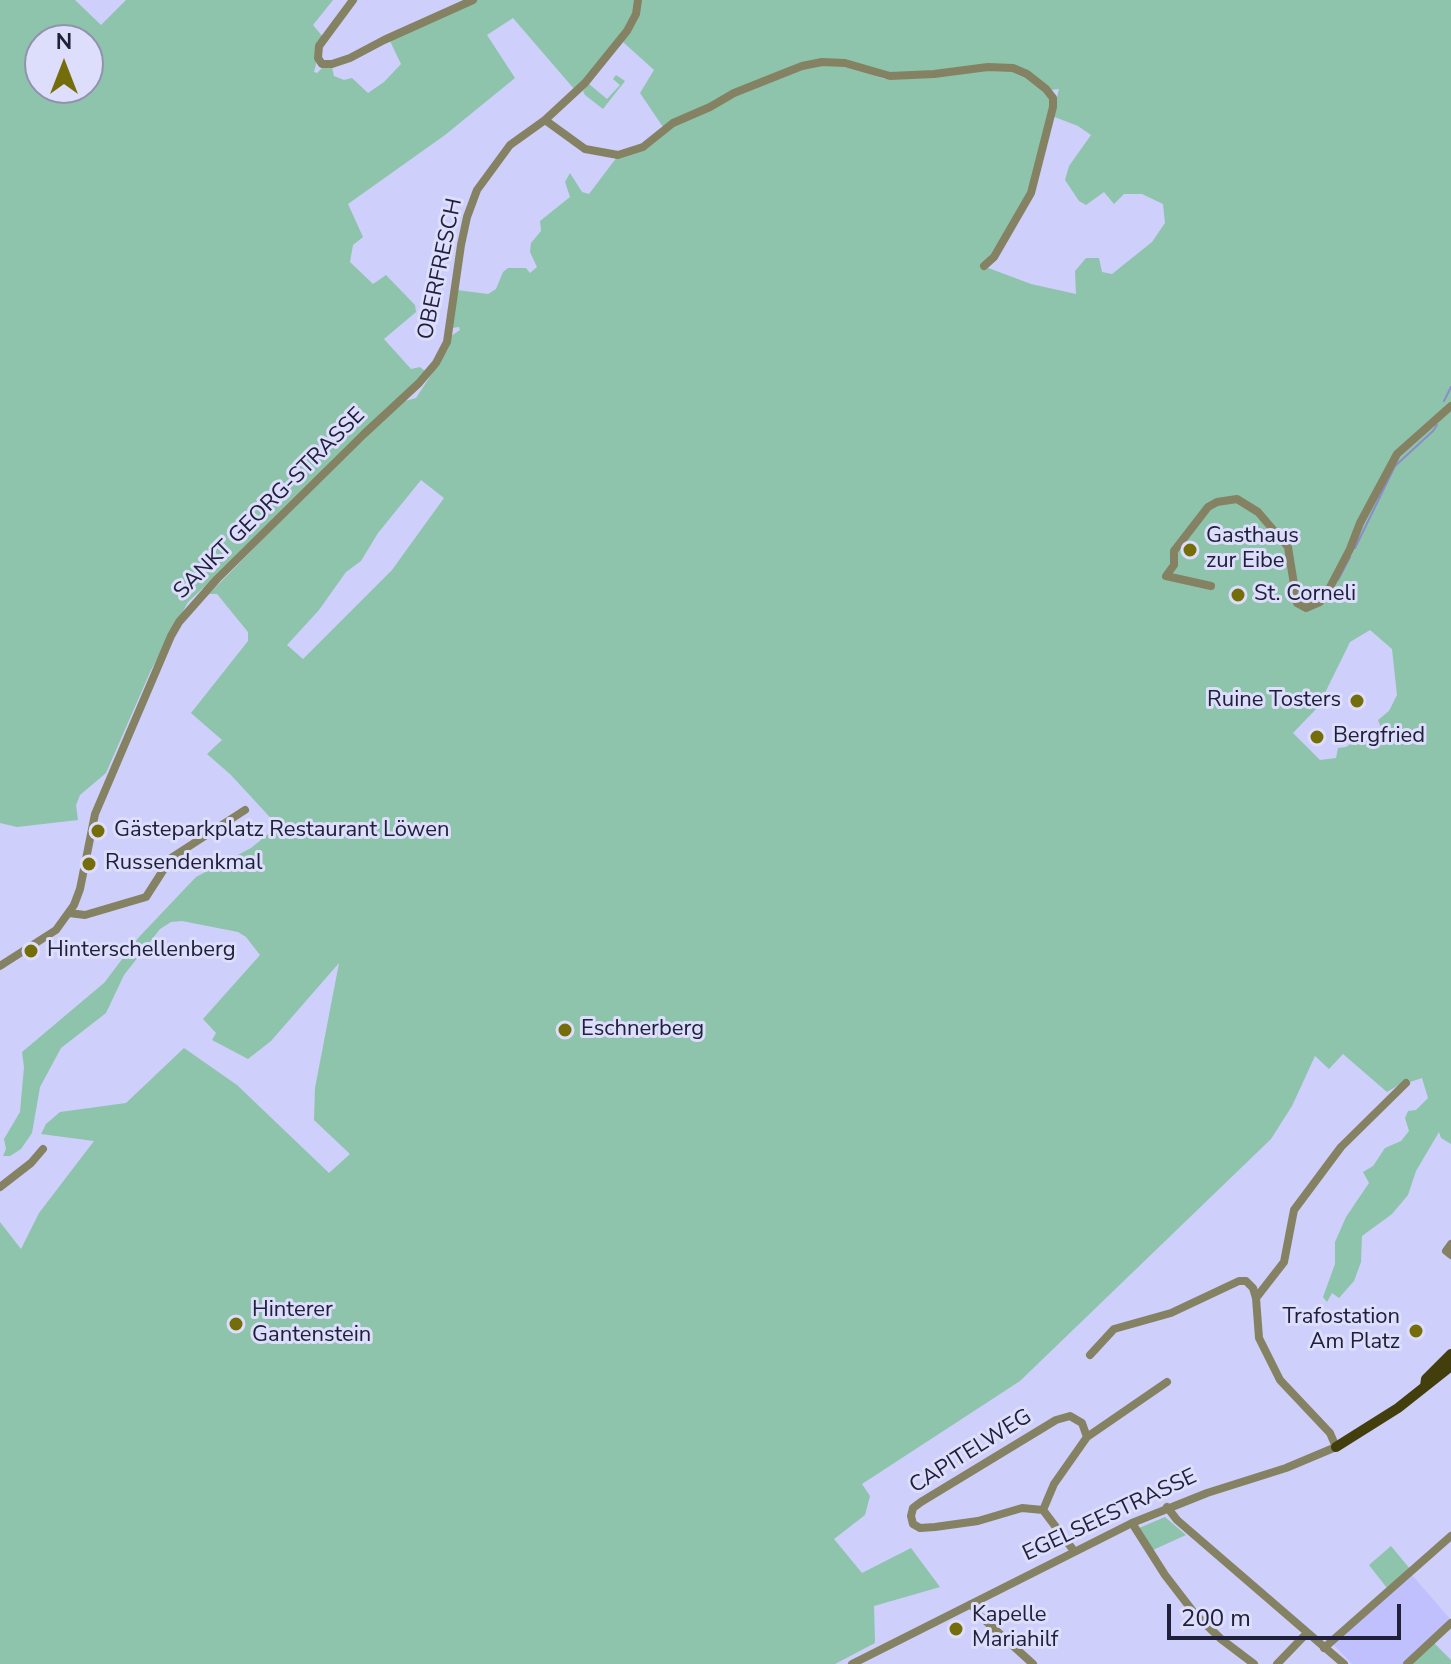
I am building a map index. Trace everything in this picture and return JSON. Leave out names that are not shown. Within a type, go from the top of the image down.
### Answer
[{"type":"main road","name":"EGELSEESTRASSE","points":[[1425,1386],[1426,1379],[1451,1354]]},
{"type":"main road","name":"EGELSEESTRASSE","points":[[1336,1447],[1398,1408],[1451,1366]]},
{"type":"street","points":[[353,0],[319,46],[318,58],[322,64],[350,58],[473,0]]},
{"type":"street","name":"OBERFRESCH","points":[[399,401],[428,374],[445,349],[464,231],[477,190],[510,145],[577,92],[633,22],[638,0]]},
{"type":"street","points":[[545,120],[585,149],[610,155],[625,154],[643,147],[673,123],[734,93],[802,66],[822,62],[845,63],[890,76],[1008,67],[1035,80],[1053,98],[1053,107],[1031,193],[994,257],[984,266]]},
{"type":"street","name":"SANKT GEORG-STRASSE","points":[[0,966],[56,930],[69,913],[80,889],[95,814],[179,622],[217,579],[399,401]]},
{"type":"street","points":[[1211,586],[1166,576],[1174,565],[1174,551],[1208,507],[1217,502],[1237,499],[1258,512],[1288,547],[1297,603],[1306,608],[1320,602],[1343,563],[1360,523],[1397,454],[1451,406]]},
{"type":"street","points":[[69,913],[85,915],[146,897],[171,858],[245,810]]},
{"type":"street","points":[[1256,1298],[1284,1262],[1294,1210],[1341,1147],[1406,1083]]},
{"type":"street","points":[[0,1187],[31,1163],[43,1149]]},
{"type":"street","points":[[1451,1244],[1446,1251],[1451,1255]]},
{"type":"street","points":[[1090,1355],[1114,1329],[1177,1310],[1239,1281],[1246,1281],[1253,1288],[1256,1298],[1259,1338],[1280,1380],[1330,1433],[1336,1447]]},
{"type":"street","points":[[1074,1551],[1043,1510],[1054,1484],[1087,1437],[1167,1382]]},
{"type":"street","name":"CAPITELWEG","points":[[1043,1510],[1022,1508],[978,1521],[920,1528],[913,1524],[911,1516],[913,1508],[921,1502],[1056,1420],[1070,1416],[1078,1419],[1087,1437]]},
{"type":"street","name":"EGELSEESTRASSE","points":[[852,1664],[1167,1507],[1286,1468],[1336,1447]]},
{"type":"street","points":[[1167,1507],[1177,1520],[1344,1664]]},
{"type":"street","points":[[1132,1523],[1165,1575],[1195,1614],[1254,1664]]},
{"type":"street","points":[[1324,1648],[1451,1536]]},
{"type":"street","points":[[971,1604],[1033,1664]]},
{"type":"street","points":[[1407,1664],[1451,1623]]},
{"type":"street","points":[[1277,1664],[1307,1633]]},
{"type":"shaded area","points":[[1411,1574],[1451,1620],[1402,1664],[1352,1664],[1333,1644]]},
{"type":"green space","points":[[0,0],[75,0],[100,24],[24,24],[24,104],[104,104],[102,24],[126,0],[333,0],[313,25],[323,37],[314,72],[332,67],[334,76],[344,80],[352,78],[368,93],[401,64],[389,39],[476,0],[635,0],[625,30],[575,90],[513,18],[487,35],[515,78],[445,135],[348,204],[363,237],[353,245],[350,262],[373,284],[386,275],[415,305],[416,312],[384,339],[411,369],[420,367],[426,372],[188,602],[151,670],[106,773],[80,795],[76,805],[78,820],[17,827],[0,823]]},
{"type":"green space","points":[[641,0],[1451,0],[1451,1144],[1441,1138],[1439,1132],[1416,1171],[1408,1195],[1392,1214],[1362,1236],[1361,1262],[1354,1281],[1339,1298],[1332,1293],[1327,1302],[1323,1297],[1335,1264],[1335,1242],[1346,1217],[1369,1183],[1363,1172],[1373,1166],[1385,1148],[1401,1141],[1409,1131],[1405,1118],[1408,1111],[1416,1110],[1428,1098],[1422,1078],[1407,1080],[1387,1092],[1343,1054],[1329,1069],[1315,1056],[1292,1106],[1271,1139],[1020,1381],[862,1484],[870,1496],[865,1515],[834,1539],[862,1573],[911,1548],[940,1587],[874,1606],[875,1643],[835,1664],[0,1664],[0,1222],[21,1249],[39,1213],[94,1141],[41,1134],[46,1124],[60,1112],[126,1103],[184,1048],[237,1085],[329,1173],[350,1154],[314,1120],[315,1088],[339,963],[271,1041],[248,1059],[212,1040],[216,1033],[203,1019],[260,955],[238,932],[182,921],[171,922],[160,929],[124,975],[106,1013],[61,1048],[40,1087],[32,1133],[21,1149],[10,1156],[3,1156],[6,1149],[4,1139],[20,1112],[24,1067],[22,1052],[104,983],[139,937],[196,877],[251,848],[278,826],[207,754],[222,740],[191,713],[248,641],[248,632],[217,594],[209,594],[365,435],[401,402],[416,398],[448,349],[451,336],[460,330],[459,327],[452,328],[457,290],[488,294],[496,289],[508,268],[526,268],[530,273],[537,267],[530,252],[531,243],[541,231],[540,221],[570,197],[565,182],[570,173],[582,192],[589,194],[617,157],[645,149],[665,131],[668,124],[663,127],[640,93],[654,70],[623,42],[635,23]],"holes":[[[822,60],[845,61],[891,74],[988,65],[1020,68],[1050,90],[1059,89],[1052,116],[1091,135],[1069,166],[1065,180],[1079,201],[1086,205],[1104,192],[1114,204],[1124,194],[1142,194],[1163,204],[1165,223],[1152,242],[1112,274],[1102,272],[1099,258],[1086,258],[1075,271],[1076,294],[1031,284],[983,266],[992,256],[1032,186],[1051,107],[1044,90],[1026,75],[1007,68],[884,79],[852,67],[833,64],[804,68],[772,81],[768,79],[802,64]],[[421,480],[444,498],[392,570],[303,659],[287,645],[319,610],[346,572],[361,561],[378,533]],[[1370,630],[1392,649],[1397,695],[1389,711],[1378,720],[1382,730],[1372,741],[1364,735],[1346,747],[1338,748],[1336,758],[1320,760],[1293,733],[1318,707],[1350,642]]]},
{"type":"green space","points":[[616,75],[625,81],[603,109],[585,95],[583,91],[589,84],[607,99],[620,85],[613,79]]},
{"type":"green space","points":[[1165,1517],[1186,1535],[1153,1550],[1139,1528]]},
{"type":"green space","points":[[1391,1546],[1410,1569],[1387,1588],[1369,1565]]},
{"type":"green space","points":[[1433,1642],[1451,1660],[1451,1664],[1410,1664]]},
{"type":"waterway","points":[[1444,401],[1451,387]]},
{"type":"waterway","points":[[1355,548],[1395,466],[1437,425]]},
{"type":"waterway","points":[[1338,580],[1350,557]]},
{"type":"place","name":"Gasthaus zur Eibe","points":[[1190,550]]},
{"type":"place","name":"St. Corneli","points":[[1238,595]]},
{"type":"place","name":"Ruine Tosters","points":[[1357,701]]},
{"type":"place","name":"Bergfried","points":[[1317,737]]},
{"type":"place","name":"Gästeparkplatz Restaurant Löwen","points":[[98,831]]},
{"type":"place","name":"Russendenkmal","points":[[89,864]]},
{"type":"place","name":"Hinterschellenberg","points":[[31,951]]},
{"type":"place","name":"Eschnerberg","points":[[565,1030]]},
{"type":"place","name":"Hinterer Gantenstein","points":[[236,1324]]},
{"type":"place","name":"Trafostation Am Platz","points":[[1416,1331]]},
{"type":"place","name":"Kapelle Mariahilf","points":[[956,1629]]}]
